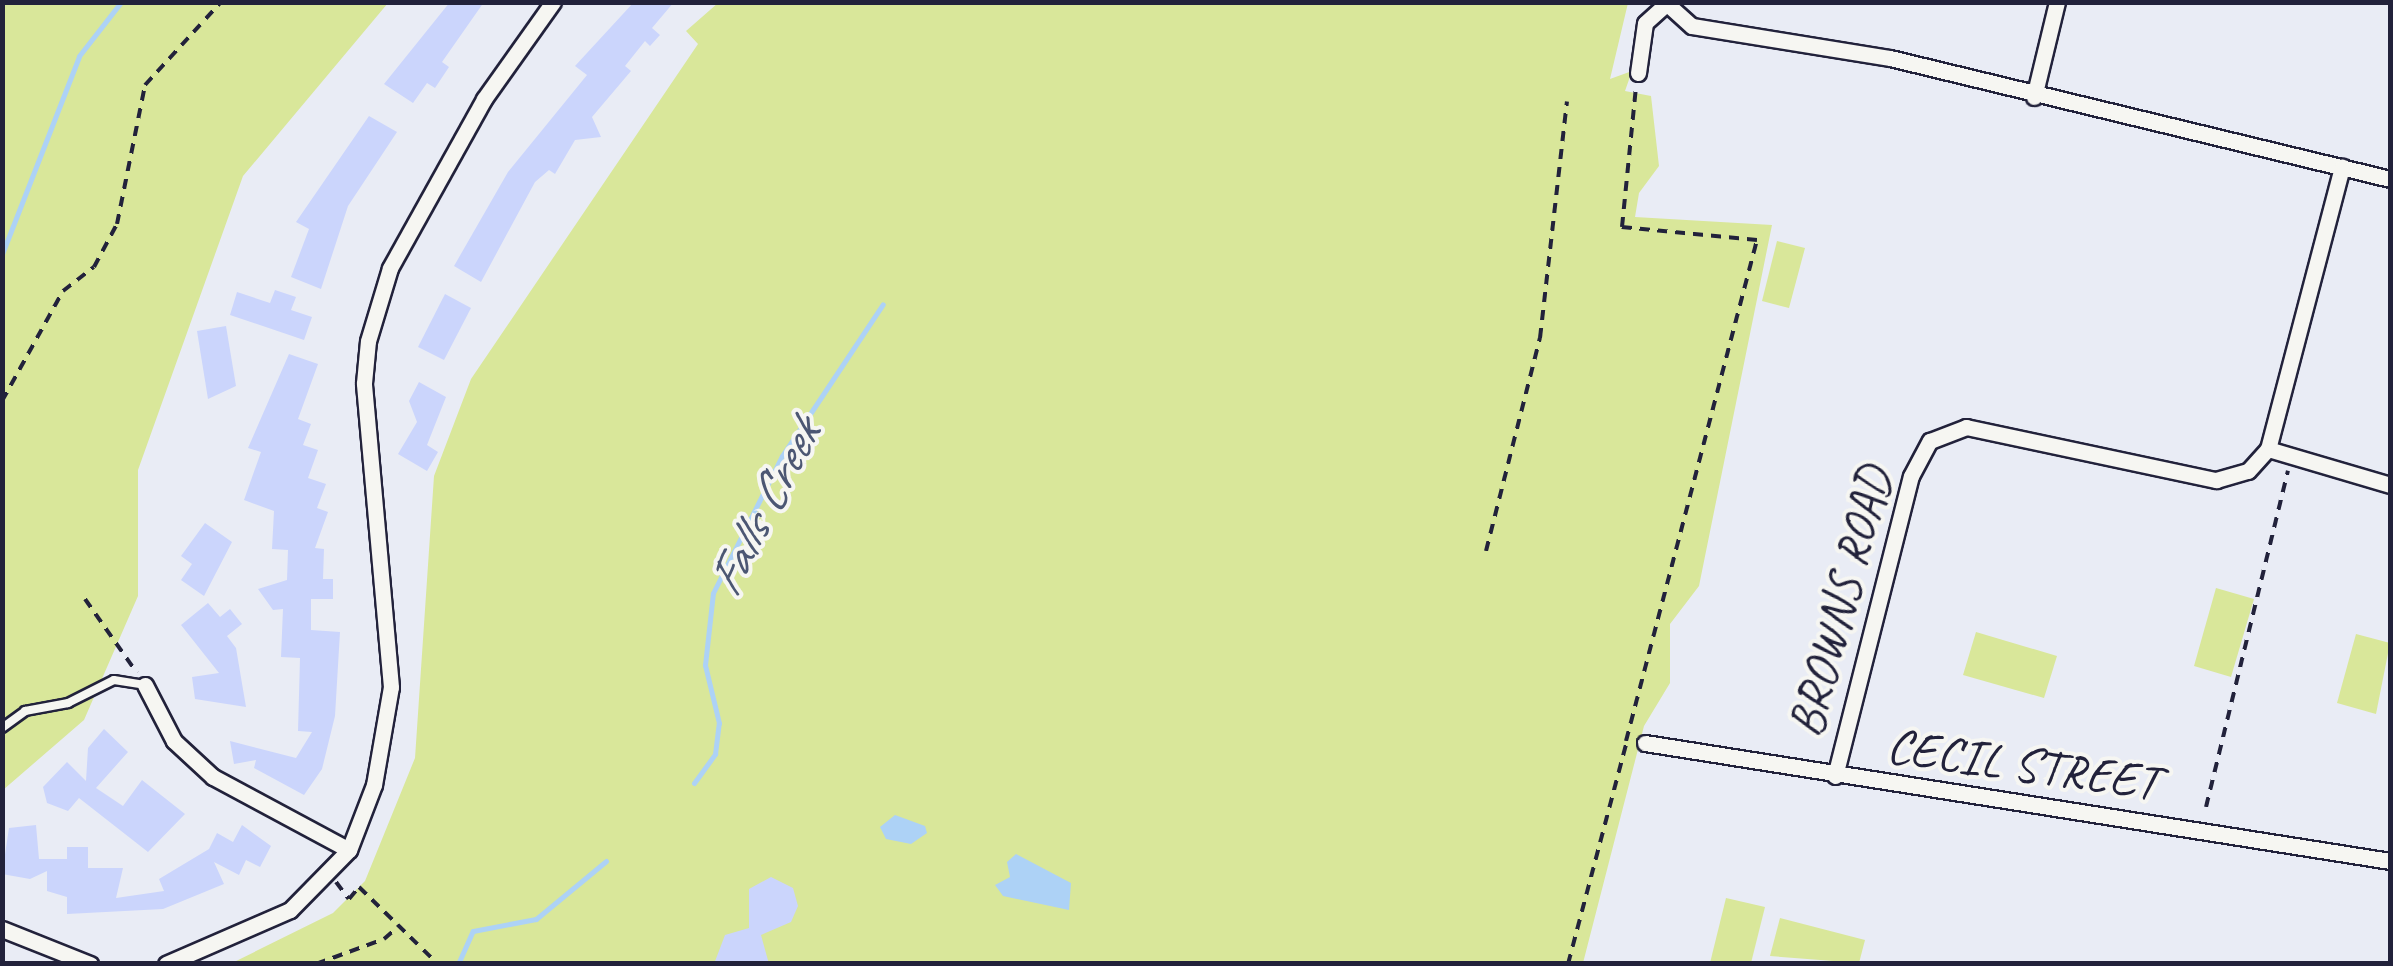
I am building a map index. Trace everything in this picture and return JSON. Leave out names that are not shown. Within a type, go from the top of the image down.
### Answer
[{"type":"street","points":[[166,964],[290,910],[349,850],[374,785],[390,687],[364,383],[374,315],[390,268],[484,99],[553,2]]},
{"type":"street","points":[[2034,97],[2058,2]]},
{"type":"street","points":[[1638,73],[1646,23],[1665,3],[1692,26],[1890,58],[2034,97],[2390,178]]},
{"type":"street","points":[[2342,167],[2268,449],[2390,485]]},
{"type":"street","name":"BROWNS ROAD","points":[[1835,776],[1911,476],[1930,440],[1966,428],[2216,480],[2248,470],[2268,449]]},
{"type":"street","points":[[145,685],[164,725],[200,767],[349,850]]},
{"type":"street","name":"CECIL STREET","points":[[1644,744],[2390,860]]},
{"type":"street","points":[[2,929],[10,942],[90,964]]},
{"type":"lane","points":[[2,728],[26,711],[68,703],[114,680],[145,685]]},
{"type":"path","points":[[2,401],[63,290],[94,267],[116,224],[145,85],[221,2]]},
{"type":"path","points":[[1568,964],[1757,240],[1622,227],[1638,73]]},
{"type":"path","points":[[1486,551],[1540,338],[1567,102]]},
{"type":"path","points":[[2206,806],[2292,456]]},
{"type":"path","points":[[86,600],[145,685]]},
{"type":"path","points":[[1626,741],[1644,744]]},
{"type":"path","points":[[348,888],[349,899],[359,886],[437,962]]},
{"type":"path","points":[[316,964],[384,939],[400,924]]},
{"type":"green space","points":[[3,3],[388,3],[243,176],[138,470],[138,596],[84,720],[3,790]]},
{"type":"green space","points":[[718,3],[1628,3],[1610,79],[1632,71],[1625,91],[1651,96],[1659,166],[1639,193],[1635,217],[1772,225],[1699,586],[1670,624],[1670,683],[1644,726],[1583,963],[230,964],[333,913],[365,881],[415,758],[434,476],[471,379],[698,44],[686,31]]},
{"type":"green space","points":[[1777,241],[1805,248],[1789,308],[1762,301]]},
{"type":"green space","points":[[2216,588],[2254,599],[2231,677],[2194,666]]},
{"type":"green space","points":[[1976,632],[2057,656],[2044,698],[1963,675]]},
{"type":"green space","points":[[2356,634],[2390,643],[2376,714],[2337,703]]},
{"type":"green space","points":[[1726,898],[1765,907],[1751,963],[1710,963]]},
{"type":"green space","points":[[1780,918],[1865,940],[1859,963],[1770,956]]},
{"type":"water","points":[[895,815],[925,826],[927,833],[911,844],[886,839],[880,827]]},
{"type":"water","points":[[1016,854],[1071,883],[1069,910],[1003,896],[995,885],[1010,877],[1007,862]]},
{"type":"building","points":[[450,2],[484,2],[442,62],[449,67],[435,88],[427,83],[413,103],[384,84]]},
{"type":"building","points":[[634,2],[674,2],[652,28],[660,35],[650,46],[645,41],[625,66],[631,71],[592,117],[601,137],[575,140],[555,174],[549,170],[535,182],[481,282],[454,266],[508,172],[587,75],[575,66]]},
{"type":"building","points":[[369,116],[397,132],[348,206],[321,289],[291,277],[309,229],[296,222]]},
{"type":"building","points":[[275,290],[296,297],[291,310],[312,317],[304,340],[230,315],[237,292],[270,303]]},
{"type":"building","points":[[445,294],[471,308],[444,360],[418,347]]},
{"type":"building","points":[[226,326],[236,386],[208,399],[197,331]]},
{"type":"building","points":[[289,354],[318,364],[298,419],[311,424],[303,445],[318,450],[308,478],[326,484],[317,508],[328,512],[315,548],[324,549],[323,579],[333,579],[333,599],[311,599],[311,630],[340,632],[335,716],[322,769],[304,795],[254,768],[256,760],[234,764],[230,741],[296,758],[312,732],[298,731],[300,658],[281,657],[283,609],[273,610],[258,589],[287,580],[288,550],[272,549],[274,511],[244,500],[261,452],[248,448]]},
{"type":"building","points":[[419,382],[446,397],[427,445],[438,452],[427,471],[398,454],[417,422],[409,401]]},
{"type":"building","points":[[205,523],[232,542],[204,596],[181,580],[192,564],[181,556]]},
{"type":"building","points":[[208,603],[220,617],[230,609],[242,624],[227,636],[236,648],[246,707],[195,699],[192,677],[219,673],[181,625]]},
{"type":"building","points":[[104,729],[128,752],[96,788],[123,806],[142,780],[185,814],[148,852],[79,798],[68,811],[47,803],[43,787],[67,762],[86,781],[88,748]]},
{"type":"building","points":[[36,825],[39,859],[67,859],[67,847],[88,847],[88,868],[123,868],[116,898],[164,891],[159,879],[209,849],[217,833],[233,842],[242,825],[271,846],[260,867],[246,860],[239,875],[214,862],[224,884],[163,909],[67,914],[67,897],[47,891],[47,871],[30,879],[2,874],[9,828]]},
{"type":"building","points":[[771,877],[793,888],[798,906],[791,922],[761,935],[769,964],[714,964],[725,935],[749,928],[749,889]]},
{"type":"waterway","points":[[2,254],[79,56],[121,2]]},
{"type":"waterway","name":"Falls Creek","points":[[694,783],[715,754],[719,723],[705,665],[713,593],[782,456],[883,304]]},
{"type":"waterway","name":"Falls Creek","points":[[458,964],[473,931],[536,919],[606,861]]}]
